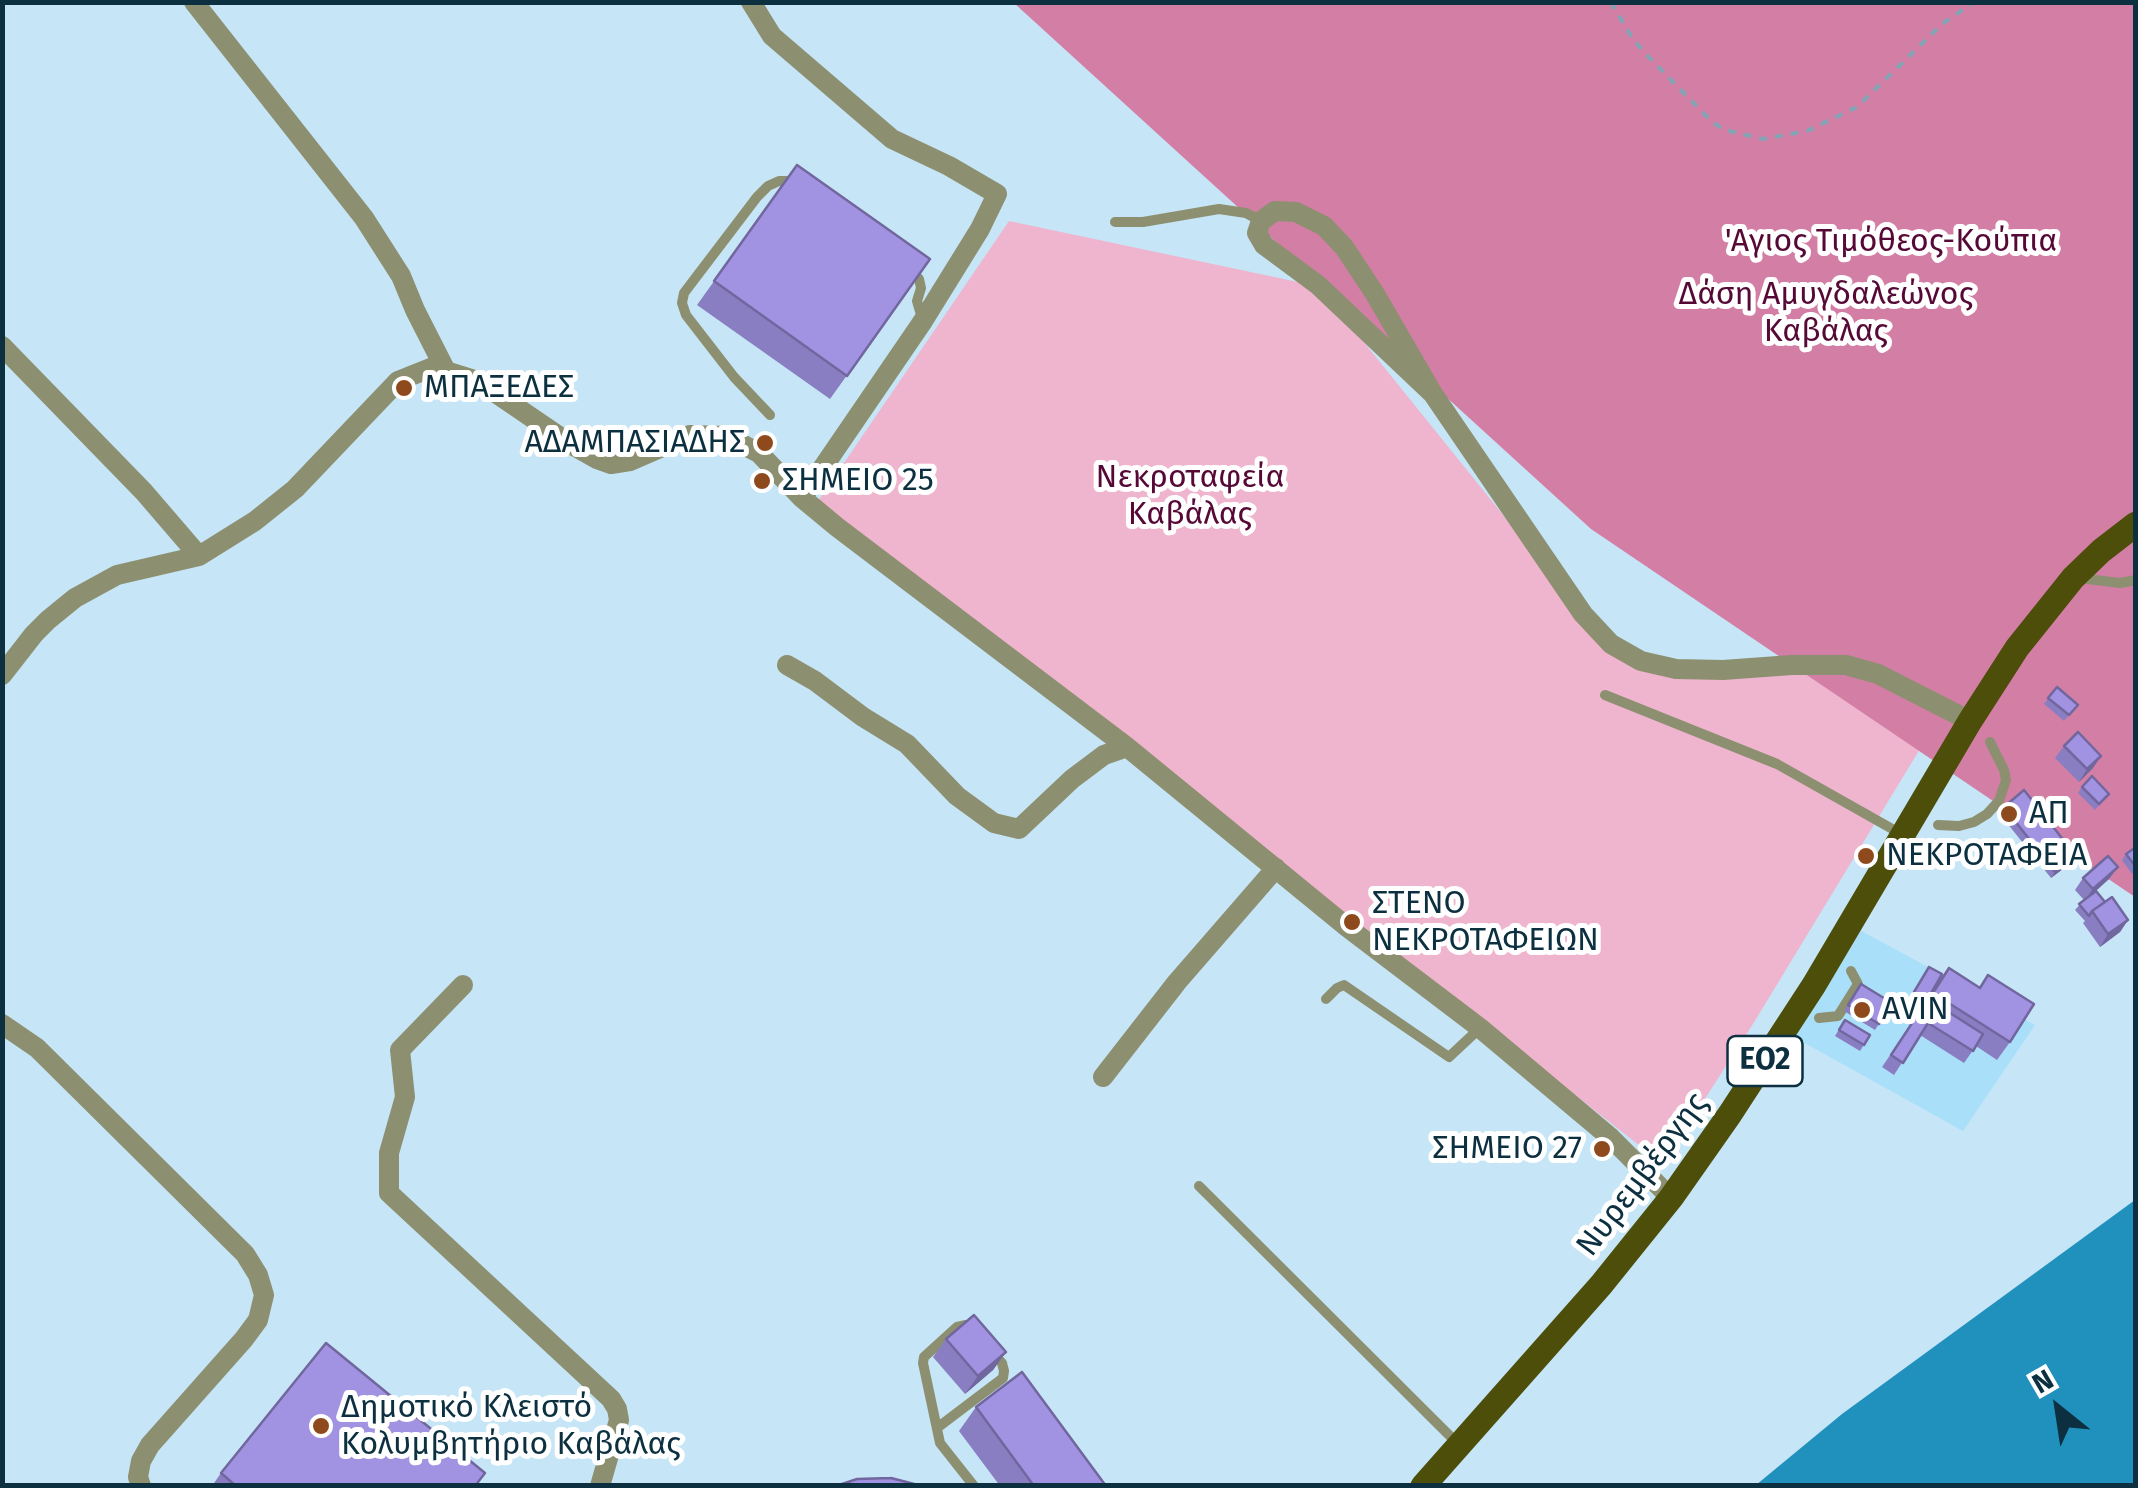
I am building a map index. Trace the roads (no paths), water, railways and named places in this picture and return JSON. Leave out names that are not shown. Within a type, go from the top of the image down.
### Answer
[{"type":"main road","name":"ΕΟ2","points":[[1970,721],[2016,648],[2072,578],[2100,550],[2136,524]]},
{"type":"main road","name":"Νυρεμβέργης","points":[[1422,1486],[1601,1285],[1701,1157],[1791,1022],[1970,721]]},
{"type":"street","points":[[194,2],[364,218],[401,276],[445,368]]},
{"type":"street","points":[[751,2],[772,36],[892,138],[997,194],[980,229],[923,320],[802,498]]},
{"type":"street","points":[[1432,394],[1318,285],[1264,245],[1258,234],[1261,220],[1275,211],[1296,212],[1324,226],[1344,248],[1432,394],[1582,614],[1612,644],[1640,661],[1676,669],[1846,664],[1878,674],[1970,721]]},
{"type":"street","points":[[2,346],[144,492],[199,556]]},
{"type":"street","points":[[2,675],[34,634],[76,598],[117,575],[199,556],[255,521],[295,488],[398,382],[433,366],[478,381],[572,445],[611,464],[630,461],[690,435],[726,436],[759,453],[802,498],[1127,747],[1347,927],[1480,1028],[1611,1138],[1670,1198]]},
{"type":"street","points":[[787,665],[907,744],[957,796],[994,823],[1006,826],[1019,828],[1104,755],[1127,747]]},
{"type":"street","points":[[1103,1077],[1177,982],[1276,868]]},
{"type":"street","points":[[463,985],[400,1050],[405,1097],[389,1153],[390,1193],[611,1399],[620,1420],[600,1486]]},
{"type":"street","points":[[2,1024],[37,1048],[245,1254],[258,1275],[264,1295],[258,1320],[150,1445],[141,1461],[141,1486]]},
{"type":"lane","points":[[770,415],[686,315],[682,303],[684,293],[768,186],[788,182],[803,192]]},
{"type":"lane","points":[[1115,222],[1143,222],[1219,209],[1261,220]]},
{"type":"lane","points":[[894,257],[919,279],[922,288],[918,301],[923,320]]},
{"type":"lane","points":[[2072,578],[2120,583],[2136,580]]},
{"type":"lane","points":[[1605,695],[1776,764],[1904,835]]},
{"type":"lane","points":[[1938,826],[1974,822],[1999,801],[2006,780],[1990,742]]},
{"type":"lane","points":[[1819,1018],[1838,1016],[1858,984],[1851,971]]},
{"type":"lane","points":[[1326,999],[1344,985],[1449,1057],[1480,1028]]},
{"type":"lane","points":[[1199,1186],[1459,1445]]},
{"type":"lane","points":[[937,1428],[1003,1378],[1002,1364],[966,1325],[957,1326],[924,1357],[937,1428],[940,1443],[974,1486]]},
{"type":"place","name":"ΜΠΑΞΕΔΕΣ","points":[[404,388]]},
{"type":"place","name":"ΑΔΑΜΠΑΣΙΑΔΗΣ","points":[[765,443]]},
{"type":"place","name":"ΣΗΜΕΙΟ 25","points":[[762,481]]},
{"type":"place","name":"ΑΠ","points":[[2009,814]]},
{"type":"place","name":"ΝΕΚΡΟΤΑΦΕΙΑ","points":[[1866,856]]},
{"type":"place","name":"ΣΤΕΝΟ ΝΕΚΡΟΤΑΦΕΙΩΝ","points":[[1352,922]]},
{"type":"place","name":"AVIN","points":[[1862,1010]]},
{"type":"place","name":"ΣΗΜΕΙΟ 27","points":[[1602,1149]]},
{"type":"place","name":"Δημοτικό Κλειστό Κολυμβητήριο Καβάλας","points":[[321,1426]]},
{"type":"park label","name":"'Αγιος Τιμόθεος-Κούπια","points":[[1891,242]]},
{"type":"park label","name":"Δάση Αμυγδαλεώνος Καβάλας","points":[[1826,314]]},
{"type":"park label","name":"Νεκροταφεία Καβάλας","points":[[1190,496]]}]
